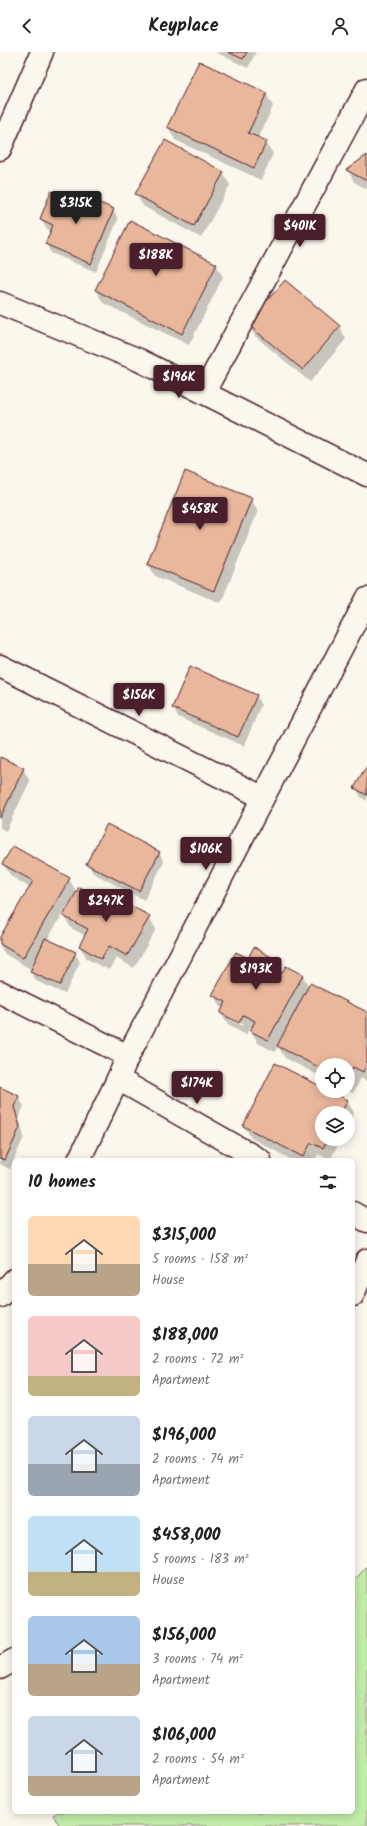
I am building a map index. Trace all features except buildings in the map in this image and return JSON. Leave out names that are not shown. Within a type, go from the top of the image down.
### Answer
[{"type":"street","points":[[0,149],[42,52]]},
{"type":"street","points":[[204,392],[367,89]]},
{"type":"street","points":[[0,303],[139,360],[367,474]]},
{"type":"street","points":[[80,1158],[128,1056],[367,599]]},
{"type":"street","points":[[0,666],[262,798]]},
{"type":"street","points":[[0,992],[128,1056]]},
{"type":"street","points":[[118,1079],[256,1158]]},
{"type":"street","points":[[355,1214],[367,1221]]},
{"type":"street","points":[[355,1290],[367,1260]]},
{"type":"street","points":[[0,1296],[12,1282]]},
{"type":"street","points":[[0,1668],[12,1661]]},
{"type":"green space","points":[[367,1566],[367,1826],[60,1826],[53,1815],[55,1814],[355,1814],[355,1580]]}]
